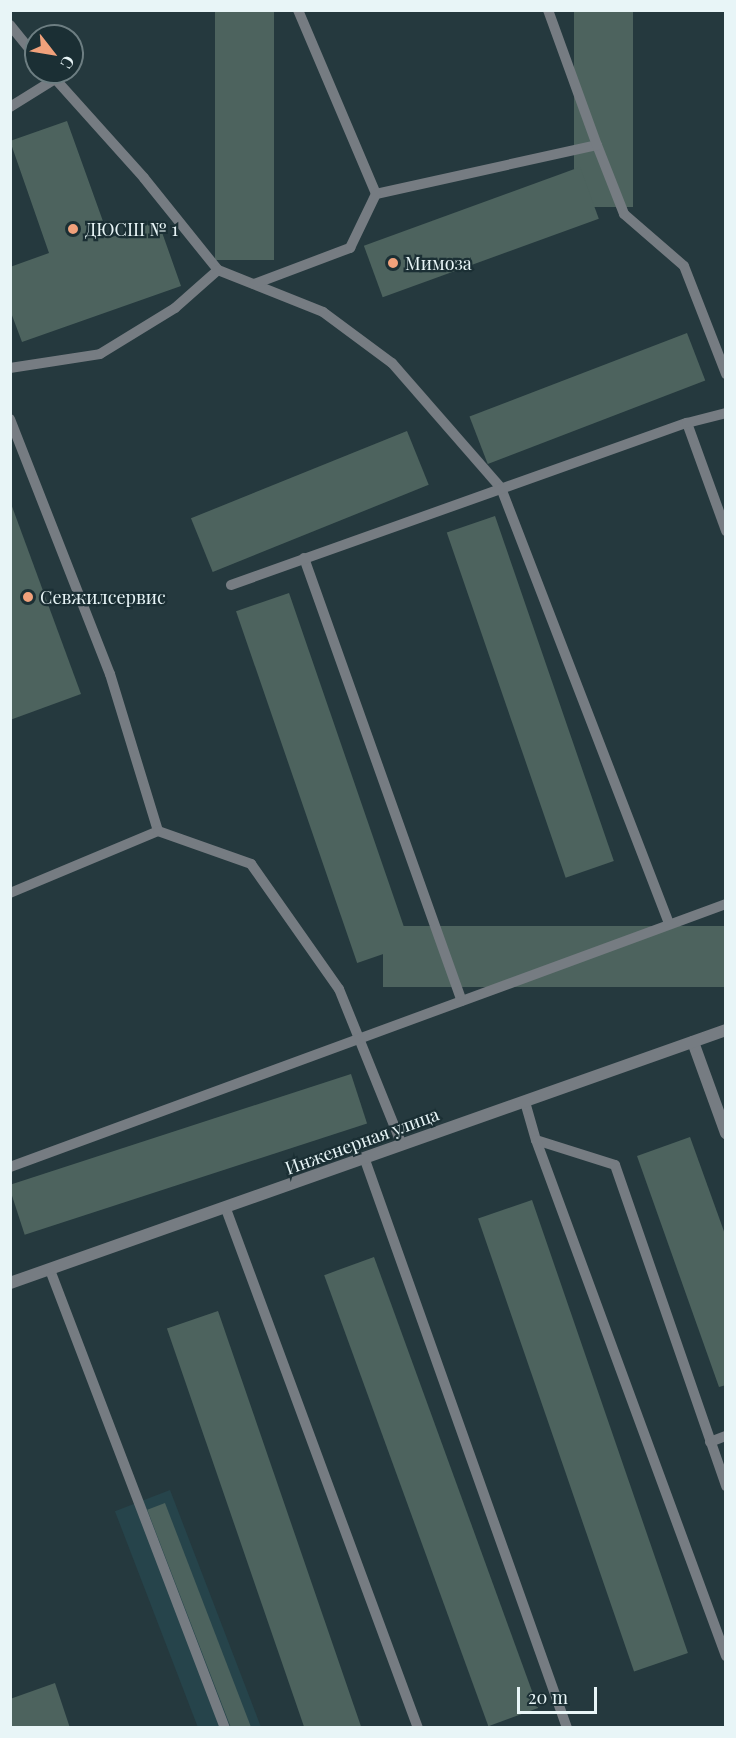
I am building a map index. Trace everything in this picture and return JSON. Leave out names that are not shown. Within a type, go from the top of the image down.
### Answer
[{"type":"street","name":"Инженерная улица","points":[[10,1283],[365,1160],[726,1030]]},
{"type":"street","points":[[693,1042],[726,1133]]},
{"type":"lane","points":[[254,284],[350,249],[376,194],[298,10]]},
{"type":"lane","points":[[548,10],[624,214],[684,266],[726,374]]},
{"type":"lane","points":[[10,25],[24,44]]},
{"type":"lane","points":[[10,39],[24,45]]},
{"type":"lane","points":[[10,107],[41,84]]},
{"type":"lane","points":[[59,84],[144,178],[218,270],[323,312],[392,363],[501,488],[669,924]]},
{"type":"lane","points":[[376,194],[597,145]]},
{"type":"lane","points":[[10,369],[100,354],[175,308],[218,270]]},
{"type":"lane","points":[[231,585],[687,423],[726,413]]},
{"type":"lane","points":[[10,418],[110,674],[158,831]]},
{"type":"lane","points":[[687,423],[726,531]]},
{"type":"lane","points":[[304,558],[462,1001]]},
{"type":"lane","points":[[10,893],[158,831],[250,864],[339,989],[402,1145]]},
{"type":"lane","points":[[10,1167],[726,904]]},
{"type":"lane","points":[[525,1102],[536,1140],[726,1656]]},
{"type":"lane","points":[[536,1140],[615,1165],[726,1486]]},
{"type":"lane","points":[[365,1160],[567,1728]]},
{"type":"lane","points":[[226,1209],[418,1728]]},
{"type":"lane","points":[[50,1270],[225,1728]]},
{"type":"lane","points":[[710,1442],[726,1436]]},
{"type":"shaded area","points":[[170,1490],[261,1727],[198,1728],[115,1511]]},
{"type":"building","points":[[215,10],[274,10],[274,260],[215,260]]},
{"type":"building","points":[[574,10],[633,10],[633,207],[574,207]]},
{"type":"building","name":"ДЮСШ № 1","points":[[67,121],[109,238],[158,221],[181,286],[22,342],[10,310],[10,267],[49,253],[10,141]]},
{"type":"building","points":[[580,167],[599,219],[383,297],[364,246]]},
{"type":"building","points":[[687,333],[705,381],[488,464],[469,416]]},
{"type":"building","points":[[407,431],[429,485],[213,572],[191,518]]},
{"type":"building","name":"Севжилсервис","points":[[10,501],[81,694],[10,720]]},
{"type":"building","points":[[495,516],[614,861],[566,878],[447,533]]},
{"type":"building","points":[[289,593],[410,945],[357,963],[236,611]]},
{"type":"building","points":[[383,926],[726,926],[726,987],[383,987]]},
{"type":"building","points":[[351,1074],[367,1123],[25,1235],[10,1185]]},
{"type":"building","points":[[690,1137],[726,1237],[726,1385],[719,1387],[637,1156]]},
{"type":"building","points":[[532,1200],[688,1653],[634,1671],[478,1219]]},
{"type":"building","points":[[374,1257],[538,1708],[488,1726],[324,1275]]},
{"type":"building","points":[[218,1311],[362,1728],[304,1728],[167,1329]]},
{"type":"building","points":[[165,1503],[251,1728],[231,1728],[147,1510]]},
{"type":"building","points":[[55,1683],[70,1728],[10,1728],[10,1699]]},
{"type":"place","name":"ДЮСШ № 1","points":[[73,229]]},
{"type":"place","name":"Мимоза","points":[[393,263]]},
{"type":"place","name":"Севжилсервис","points":[[28,597]]}]
